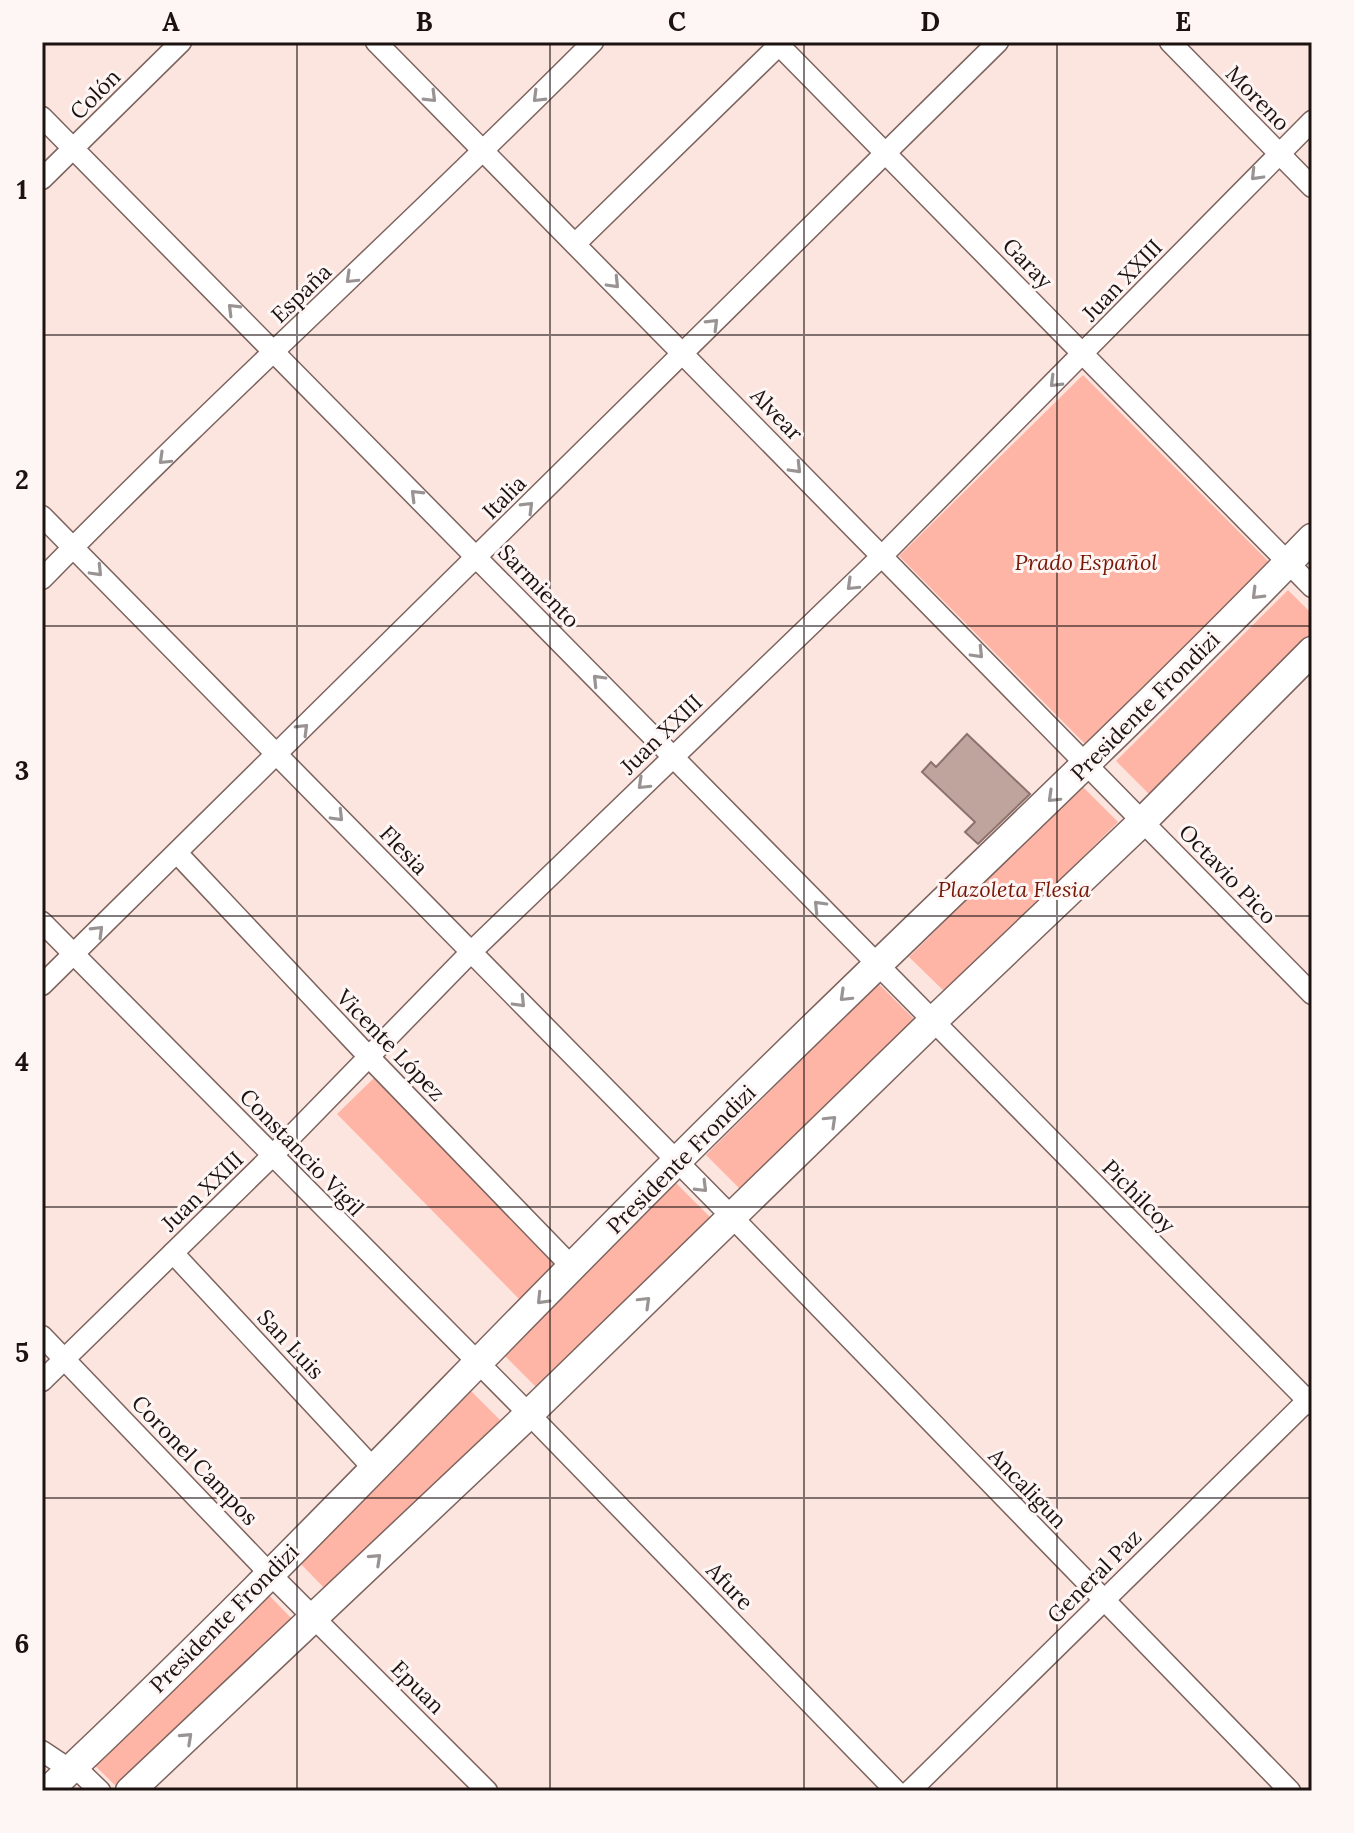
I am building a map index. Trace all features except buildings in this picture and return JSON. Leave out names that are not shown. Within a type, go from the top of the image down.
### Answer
[{"type":"main road","name":"Presidente Frondizi","points":[[55,1782],[270,1574],[677,1161],[1087,765],[1312,538]]},
{"type":"main road","points":[[130,1791],[529,1414],[1143,821],[1312,651]]},
{"type":"street","name":"Colón","points":[[42,179],[181,42]]},
{"type":"street","name":"Alvear","points":[[376,42],[1143,821]]},
{"type":"street","name":"España","points":[[42,579],[593,42]]},
{"type":"street","name":"Italia","points":[[42,985],[998,42]]},
{"type":"street","name":"Moreno","points":[[1170,42],[1312,187]]},
{"type":"street","name":"Garay","points":[[778,44],[1312,587]]},
{"type":"street","points":[[575,244],[778,44]]},
{"type":"street","name":"Sarmiento","points":[[42,117],[933,1021]]},
{"type":"street","name":"Juan XXIII","points":[[42,1381],[272,1156],[471,952],[882,556],[1312,121]]},
{"type":"street","name":"Flesia","points":[[42,516],[732,1217]]},
{"type":"street","name":"Octavio Pico","points":[[1143,821],[1312,994]]},
{"type":"street","name":"Vicente López","points":[[177,853],[573,1268]]},
{"type":"street","name":"Constancio Vigil","points":[[42,922],[529,1414]]},
{"type":"street","name":"Pichilcoy","points":[[933,1021],[1311,1400]]},
{"type":"street","name":"Ancaligun","points":[[732,1217],[1290,1791]]},
{"type":"street","name":"San Luis","points":[[173,1253],[373,1468]]},
{"type":"street","name":"Coronel Campos","points":[[42,1336],[314,1617]]},
{"type":"street","name":"General Paz","points":[[910,1791],[1311,1400]]},
{"type":"street","name":"Afure","points":[[529,1414],[896,1791]]},
{"type":"street","name":"Epuan","points":[[314,1617],[487,1791]]},
{"type":"street","points":[[42,1751],[63,1765],[55,1782],[100,1791]]},
{"type":"green space","name":"Prado Español","points":[[1083,375],[1270,563],[1085,744],[899,556]]},
{"type":"green space","points":[[1288,590],[1312,614],[1312,638],[1152,797],[1116,761]]},
{"type":"green space","name":"Plazoleta Flesia","points":[[1082,786],[1118,822],[946,993],[909,957]]},
{"type":"green space","points":[[878,983],[915,1020],[742,1191],[706,1155]]},
{"type":"green space","points":[[376,1076],[564,1268],[525,1305],[337,1114]]},
{"type":"green space","points":[[676,1183],[713,1220],[540,1391],[504,1355]]},
{"type":"green space","points":[[468,1388],[505,1425],[332,1596],[296,1559]]},
{"type":"green space","points":[[260,1586],[296,1623],[121,1791],[87,1758]]}]
